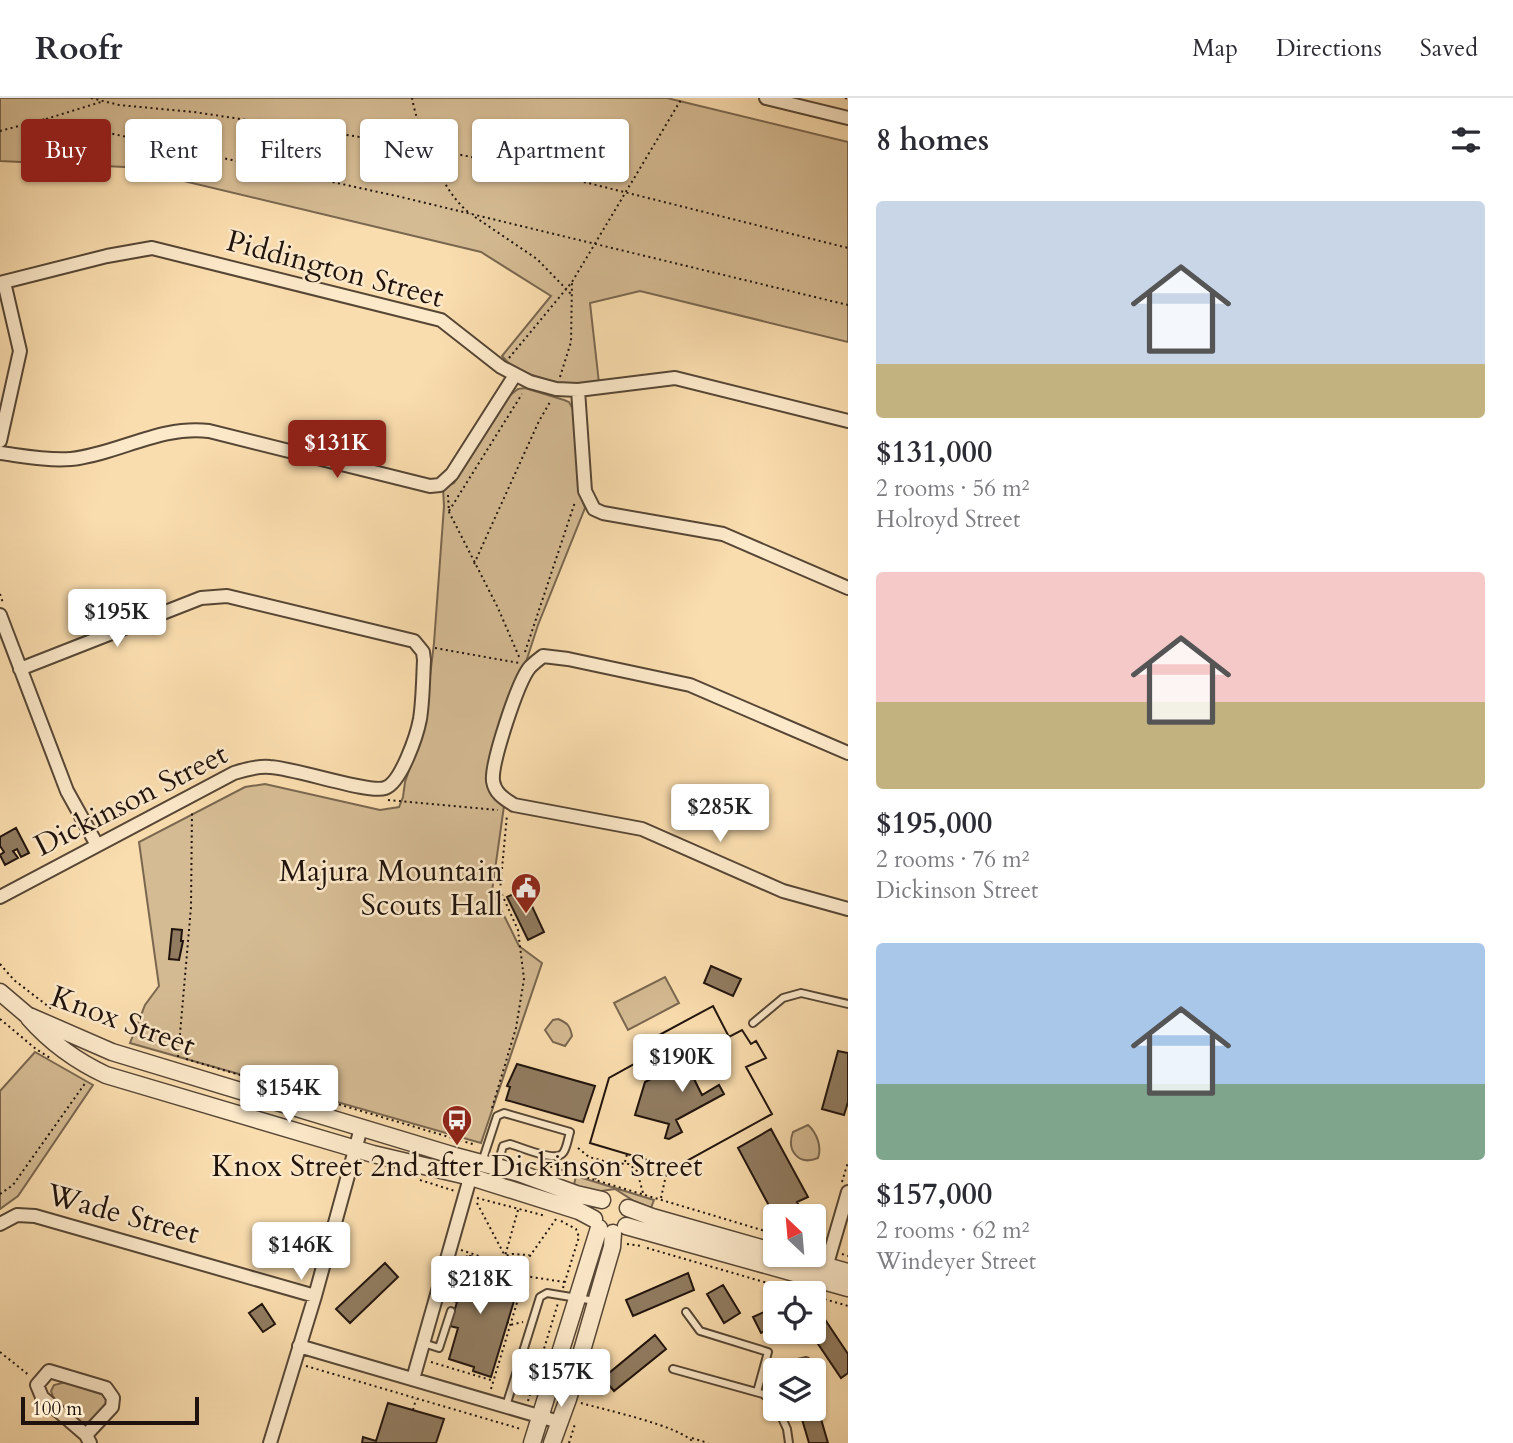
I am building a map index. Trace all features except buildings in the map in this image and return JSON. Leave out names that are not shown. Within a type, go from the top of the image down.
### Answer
[{"type":"street","points":[[766,98],[848,118]]},
{"type":"street","name":"Piddington Street","points":[[2,282],[107,256],[152,248],[441,320],[501,367],[530,382],[556,389],[578,390],[675,377],[848,421]]},
{"type":"street","points":[[0,441],[20,351],[2,282]]},
{"type":"street","points":[[0,453],[69,459],[169,432],[192,429],[219,433],[430,486],[440,485],[447,480],[515,375]]},
{"type":"street","points":[[578,390],[585,491],[594,509],[603,513],[723,534],[848,588]]},
{"type":"street","points":[[20,668],[201,598],[227,596],[414,641],[424,660],[420,719],[397,779],[383,790]]},
{"type":"street","points":[[0,615],[67,791],[97,845]]},
{"type":"street","points":[[848,753],[690,685],[543,656],[530,667],[520,687],[507,723],[493,781],[501,796],[514,805],[642,829],[783,891],[848,909]]},
{"type":"street","name":"Dickinson Street","points":[[0,897],[234,773],[253,767],[268,766],[302,772],[383,790]]},
{"type":"street","name":"Knox Street","points":[[0,992],[27,1015],[112,1052],[602,1200]]},
{"type":"street","name":"Knox Street","points":[[27,1015],[46,1037],[68,1054],[106,1075],[356,1148],[482,1163],[608,1227],[825,1274],[848,1272]]},
{"type":"street","points":[[270,1443],[315,1296],[361,1128]]},
{"type":"street","points":[[413,1379],[482,1163]]},
{"type":"street","points":[[825,1274],[848,1192]]},
{"type":"street","points":[[552,1443],[612,1247],[608,1227],[595,1208],[602,1200],[618,1198],[628,1208],[763,1248]]},
{"type":"street","points":[[532,1443],[532,1414],[578,1298],[608,1227],[630,1217],[628,1208]]},
{"type":"street","name":"Wade Street","points":[[0,1224],[17,1215],[35,1216],[315,1296]]},
{"type":"street","name":"Knox Street","points":[[811,1267],[848,1288]]},
{"type":"street","points":[[299,1346],[559,1422]]},
{"type":"street","points":[[49,1371],[106,1388],[113,1398],[112,1407],[88,1439],[42,1397],[37,1385],[49,1371]]},
{"type":"lane","points":[[752,1023],[783,998],[801,993],[848,1004]]},
{"type":"lane","points":[[504,1113],[570,1132],[564,1152],[558,1156],[551,1157],[510,1144],[503,1146],[482,1163],[497,1116],[504,1113]]},
{"type":"lane","points":[[506,1406],[537,1302],[542,1294],[595,1301]]},
{"type":"lane","points":[[423,1343],[439,1348],[451,1311]]},
{"type":"lane","points":[[686,1312],[700,1331],[768,1352],[766,1358]]},
{"type":"lane","points":[[673,1369],[763,1394]]},
{"type":"lane","points":[[757,1392],[763,1371]]},
{"type":"lane","points":[[783,1421],[789,1443]]},
{"type":"path","points":[[91,98],[100,102],[194,112],[360,138]]},
{"type":"path","points":[[412,98],[418,119]]},
{"type":"path","points":[[501,367],[572,282],[682,98]]},
{"type":"path","points":[[45,119],[100,102]]},
{"type":"path","points":[[0,131],[21,125]]},
{"type":"path","points":[[111,133],[472,214],[848,305]]},
{"type":"path","points":[[458,155],[544,172],[848,248]]},
{"type":"path","points":[[445,182],[458,205],[537,259],[572,295]]},
{"type":"path","points":[[556,389],[571,342],[572,282]]},
{"type":"path","points":[[449,512],[523,392]]},
{"type":"path","points":[[474,564],[539,421],[552,399],[544,397]]},
{"type":"path","points":[[419,646],[522,664],[498,608],[449,512],[447,480]]},
{"type":"path","points":[[383,790],[386,800],[508,810],[499,890],[518,930],[524,979],[516,1028],[492,1107]]},
{"type":"path","points":[[180,1066],[178,1058],[191,907],[191,796]]},
{"type":"path","points":[[0,964],[24,989],[60,1015]]},
{"type":"path","points":[[178,1058],[193,1059],[482,1163]]},
{"type":"path","points":[[0,1194],[13,1185],[88,1079]]},
{"type":"path","points":[[578,1148],[589,1157],[629,1164],[637,1171],[643,1194]]},
{"type":"path","points":[[624,1163],[627,1154]]},
{"type":"path","points":[[594,1180],[612,1163]]},
{"type":"path","points":[[546,1166],[763,1230]]},
{"type":"path","points":[[661,1199],[668,1166]]},
{"type":"path","points":[[454,1190],[455,1200]]},
{"type":"path","points":[[471,1210],[475,1197],[505,1256]]},
{"type":"path","points":[[503,1264],[518,1209]]},
{"type":"path","points":[[302,1364],[520,1429],[532,1414],[561,1295],[579,1237],[572,1226],[556,1219],[520,1270]]},
{"type":"path","points":[[624,1250],[628,1243],[643,1246],[763,1281]]},
{"type":"path","points":[[460,1250],[520,1270]]},
{"type":"path","points":[[505,1256],[529,1255]]},
{"type":"path","points":[[520,1270],[521,1275],[565,1282]]},
{"type":"path","points":[[483,1418],[525,1276]]},
{"type":"path","points":[[826,1300],[848,1306]]},
{"type":"path","points":[[510,1325],[524,1322]]},
{"type":"path","points":[[0,1352],[37,1385]]},
{"type":"path","points":[[426,1360],[494,1381]]},
{"type":"path","points":[[413,1410],[416,1398]]},
{"type":"path","points":[[580,1402],[672,1429],[708,1443]]},
{"type":"path","points":[[690,1438],[694,1443]]},
{"type":"shaded area","points":[[0,98],[667,98],[848,142],[848,342],[640,291],[590,303],[599,383],[565,386],[514,369],[502,356],[551,296],[481,252],[188,182],[222,182],[222,119],[125,119],[125,167],[111,166],[111,119],[21,119],[21,162],[0,161]]},
{"type":"shaded area","points":[[525,388],[569,402],[574,411],[579,491],[585,508],[538,625],[487,782],[492,796],[504,806],[492,891],[519,946],[542,963],[481,1143],[130,1043],[145,1005],[159,986],[139,842],[245,787],[265,784],[380,810],[399,807],[424,727],[434,643],[443,488],[454,483],[509,396],[518,389]]},
{"type":"shaded area","points":[[665,977],[679,1003],[628,1030],[614,1003]]},
{"type":"shaded area","points":[[558,1019],[569,1027],[572,1036],[565,1046],[553,1042],[545,1030],[553,1020]]},
{"type":"shaded area","points":[[35,1052],[93,1085],[18,1196],[0,1209],[0,1091]]},
{"type":"shaded area","points":[[808,1125],[818,1140],[819,1154],[818,1158],[805,1160],[793,1151],[791,1139],[793,1132]]},
{"type":"shaded area","points":[[576,1176],[654,1200],[651,1208],[615,1189],[594,1192],[573,1189]]},
{"type":"shaded area","points":[[66,1382],[104,1395],[107,1405],[89,1423],[80,1425],[53,1397],[51,1391],[54,1385]]},
{"type":"place","name":"Majura Mountain Scouts Hall","points":[[526,915]]},
{"type":"place","name":"Knox Street 2nd after Dickinson Street","points":[[457,1147]]}]
